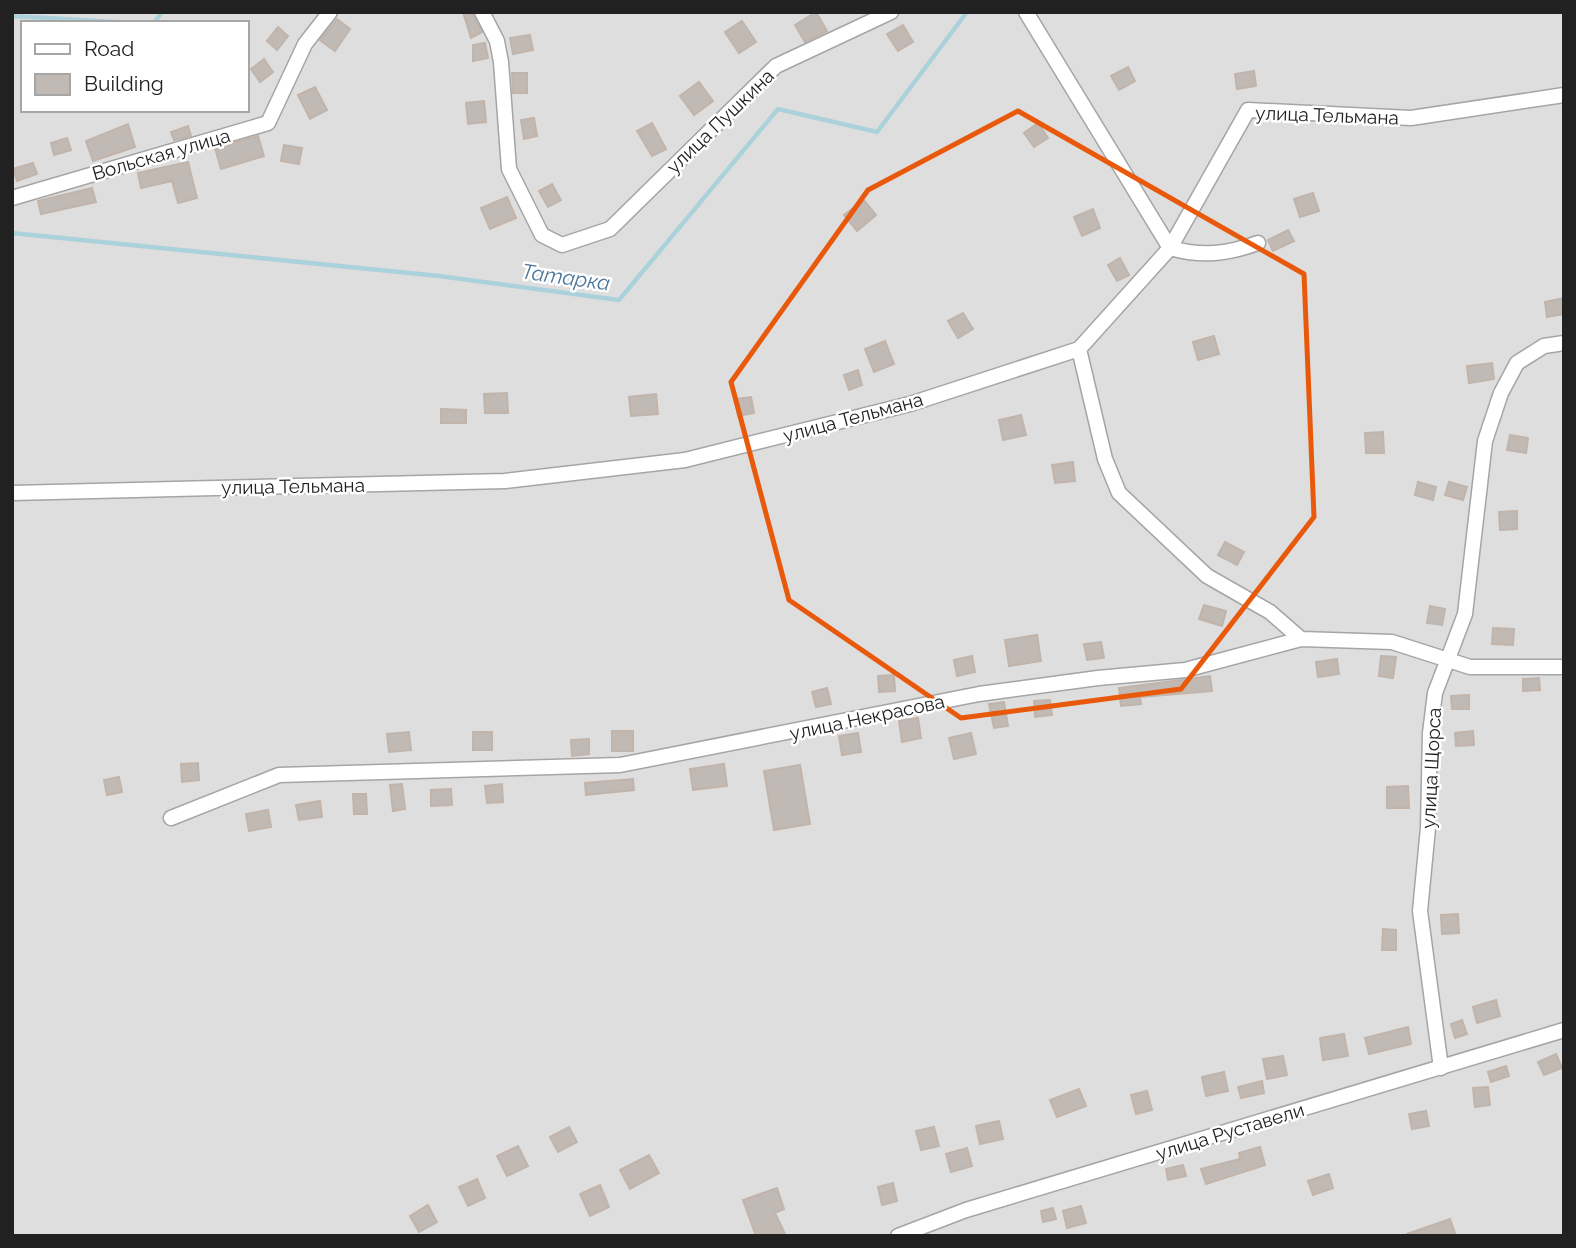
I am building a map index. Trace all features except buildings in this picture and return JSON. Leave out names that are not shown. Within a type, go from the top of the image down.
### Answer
[{"type":"street","name":"Вольская улица","points":[[12,198],[268,123],[305,44],[330,12]]},
{"type":"street","name":"улица Пушкина","points":[[482,12],[497,40],[501,62],[509,169],[542,236],[562,245],[610,229],[776,66],[891,12]]},
{"type":"street","points":[[1026,12],[1170,248],[1195,256],[1232,252],[1258,243]]},
{"type":"street","name":"улица Тельмана","points":[[12,493],[505,481],[685,460],[910,404],[1079,349],[1170,248],[1248,110],[1411,118],[1564,95]]},
{"type":"street","name":"улица Щорса","points":[[1441,1068],[1420,911],[1428,828],[1430,733],[1435,693],[1465,614],[1485,441],[1501,393],[1517,363],[1544,346],[1564,343]]},
{"type":"street","points":[[1079,349],[1105,459],[1119,493],[1208,576],[1270,612],[1301,639]]},
{"type":"street","name":"улица Некрасова","points":[[171,818],[279,775],[620,765],[979,694],[1098,678],[1185,670],[1301,639],[1392,642],[1447,657],[1470,667],[1564,667]]},
{"type":"street","name":"улица Руставели","points":[[898,1236],[966,1210],[1564,1030]]},
{"type":"highlighted area","points":[[1018,111],[1304,274],[1314,517],[1181,689],[961,718],[789,600],[731,382],[868,190]]},
{"type":"shaded area","name":"Татарка","points":[[12,12],[1564,12],[1564,1236],[12,1236]]},
{"type":"waterway","points":[[155,21],[162,12]]},
{"type":"waterway","name":"Татарка","points":[[12,233],[439,276],[619,300],[778,109],[877,132],[967,12]]},
{"type":"waterway","points":[[12,16],[98,21]]}]
